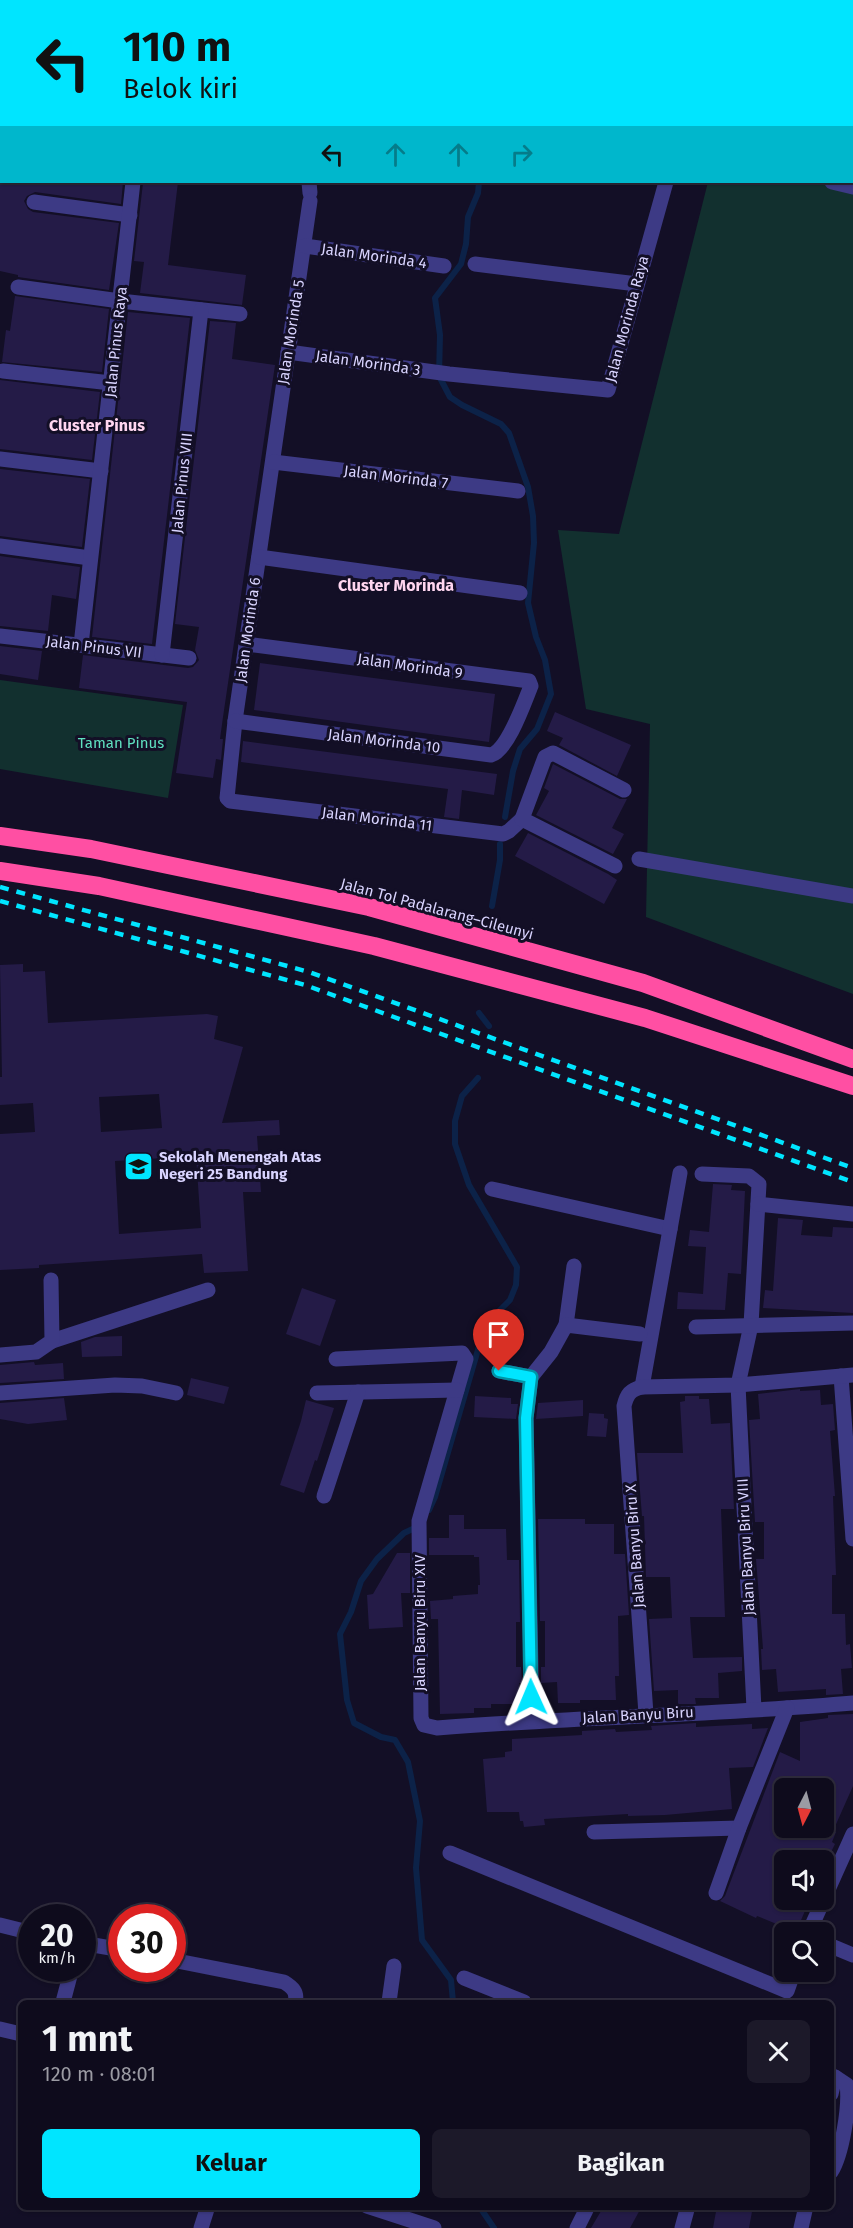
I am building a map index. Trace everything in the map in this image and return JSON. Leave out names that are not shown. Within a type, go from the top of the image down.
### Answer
[{"type":"highway","name":"Jalan Tol Padalarang–Cileunyi","points":[[0,836],[91,849],[369,908],[643,983],[853,1059]]},
{"type":"highway","points":[[0,871],[99,886],[374,946],[645,1018],[853,1086]]},
{"type":"street","name":"Jalan Pinus Raya","points":[[81,645],[133,183]]},
{"type":"street","name":"Jalan Morinda Raya","points":[[449,374],[608,390],[666,183]]},
{"type":"street","name":"Jalan Morinda 5","points":[[273,462],[310,192]]},
{"type":"street","points":[[34,202],[130,215]]},
{"type":"street","name":"Jalan Morinda 4","points":[[304,246],[444,266]]},
{"type":"street","points":[[475,264],[637,284]]},
{"type":"street","points":[[18,287],[240,314]]},
{"type":"street","name":"Jalan Pinus VIII","points":[[162,655],[201,310]]},
{"type":"street","name":"Jalan Morinda 3","points":[[288,352],[449,374]]},
{"type":"street","points":[[3,371],[111,383]]},
{"type":"street","points":[[0,459],[101,471]]},
{"type":"street","name":"Jalan Morinda 7","points":[[273,462],[518,491]]},
{"type":"street","name":"Jalan Morinda 6","points":[[227,798],[235,721],[273,462]]},
{"type":"street","points":[[0,546],[90,558]]},
{"type":"street","points":[[259,557],[519,593]]},
{"type":"street","name":"Jalan Pinus VII","points":[[0,636],[189,658]]},
{"type":"street","name":"Jalan Morinda 9","points":[[246,644],[529,681],[531,686],[516,723]]},
{"type":"street","name":"Jalan Morinda 10","points":[[235,721],[491,755],[497,753],[516,723]]},
{"type":"street","points":[[615,866],[522,819],[544,757],[548,754],[553,753],[624,790]]},
{"type":"street","name":"Jalan Morinda 11","points":[[227,798],[230,801],[503,834],[522,819]]},
{"type":"street","points":[[639,859],[853,896]]},
{"type":"street","points":[[680,1173],[642,1387],[738,1385],[847,1376],[853,1539]]},
{"type":"street","name":"Jalan Banyu Biru VIII","points":[[702,1174],[749,1176],[759,1184],[751,1325],[738,1385],[754,1709]]},
{"type":"street","points":[[492,1189],[670,1229]]},
{"type":"street","points":[[758,1204],[853,1214]]},
{"type":"street","points":[[532,1720],[526,1418],[531,1377],[551,1352],[566,1325],[574,1266]]},
{"type":"street","points":[[51,1280],[52,1341]]},
{"type":"street","points":[[0,1355],[36,1352],[52,1341],[208,1290]]},
{"type":"street","points":[[696,1327],[853,1323]]},
{"type":"street","points":[[566,1325],[640,1334]]},
{"type":"street","name":"Jalan Banyu Biru XIV","points":[[336,1359],[462,1353],[466,1359],[419,1528],[421,1719],[424,1725]]},
{"type":"street","points":[[499,1371],[531,1377]]},
{"type":"street","points":[[0,1393],[115,1385],[142,1386],[176,1393]]},
{"type":"street","name":"Jalan Banyu Biru X","points":[[642,1387],[627,1395],[624,1406],[646,1714]]},
{"type":"street","points":[[318,1393],[457,1390]]},
{"type":"street","points":[[324,1496],[358,1392]]},
{"type":"street","name":"Jalan Banyu Biru","points":[[424,1725],[437,1728],[532,1720],[853,1703]]},
{"type":"street","points":[[716,1893],[739,1828],[787,1708]]},
{"type":"street","points":[[594,1832],[739,1828]]},
{"type":"street","points":[[813,1922],[853,1834]]},
{"type":"street","points":[[450,1853],[785,1997],[790,1982]]},
{"type":"street","points":[[0,1925],[18,1930]]},
{"type":"street","points":[[834,1947],[853,1955]]},
{"type":"street","points":[[186,1963],[284,1982],[292,1987],[295,2000]]},
{"type":"street","points":[[389,2000],[394,1966]]},
{"type":"street","points":[[464,1978],[519,2000]]},
{"type":"street","points":[[64,2000],[68,1982]]},
{"type":"street","points":[[0,2029],[18,2033]]},
{"type":"street","points":[[834,2078],[847,2085],[849,2094],[848,2111],[834,2163]]},
{"type":"street","points":[[201,2228],[207,2210]]},
{"type":"street","points":[[379,2210],[434,2228]]},
{"type":"street","points":[[577,2228],[586,2210]]},
{"type":"street","points":[[682,2228],[687,2210]]},
{"type":"street","points":[[801,2228],[805,2210]]},
{"type":"green space","points":[[708,183],[853,183],[853,994],[646,917],[650,724],[586,709],[558,530],[619,534]]},
{"type":"green space","name":"Taman Pinus","points":[[0,680],[183,705],[168,798],[0,769]]},
{"type":"building","points":[[0,183],[123,183],[121,204],[35,192],[27,196],[24,201],[28,209],[33,212],[119,223],[109,290],[18,277],[18,275],[0,271]]},
{"type":"building","points":[[143,183],[178,183],[168,265],[246,275],[242,305],[140,293],[144,262],[134,261]]},
{"type":"building","points":[[15,296],[109,309],[102,372],[2,362],[6,330],[10,331]]},
{"type":"building","points":[[128,312],[190,318],[152,644],[92,637]]},
{"type":"building","points":[[210,321],[236,323],[232,359],[275,365],[223,717],[220,739],[223,739],[221,760],[216,759],[213,778],[176,773],[187,702],[79,688],[83,655],[188,668],[193,667],[199,660],[195,650],[199,627],[175,624]]},
{"type":"building","points":[[0,380],[100,392],[92,460],[0,449]]},
{"type":"building","points":[[0,469],[90,479],[82,547],[0,536]]},
{"type":"building","points":[[0,556],[80,567],[76,599],[52,595],[48,631],[0,626]]},
{"type":"building","points":[[0,646],[42,651],[38,680],[0,674]]},
{"type":"building","points":[[260,663],[495,694],[489,742],[254,710]]},
{"type":"building","points":[[555,712],[631,745],[617,776],[559,745],[563,738],[547,731]]},
{"type":"building","points":[[243,741],[497,774],[494,795],[462,790],[459,819],[444,817],[448,789],[241,762]]},
{"type":"building","points":[[553,764],[620,799],[627,799],[612,828],[624,834],[613,854],[536,815],[549,791],[544,788]]},
{"type":"building","points":[[528,833],[617,880],[604,904],[515,856]]},
{"type":"building","name":"Sekolah Menengah Atas Negeri 25 Bandung","points":[[23,964],[23,972],[45,971],[48,1023],[207,1014],[218,1016],[214,1039],[243,1047],[222,1123],[279,1120],[280,1135],[257,1136],[261,1192],[243,1192],[248,1271],[204,1273],[202,1254],[39,1265],[39,1268],[0,1270],[0,1134],[35,1132],[33,1103],[0,1105],[0,1077],[2,1077],[0,965]],"holes":[[[159,1094],[162,1128],[101,1132],[99,1097]],[[196,1156],[201,1228],[119,1234],[115,1161]]]},
{"type":"building","points":[[713,1184],[732,1185],[731,1190],[745,1191],[741,1274],[728,1273],[725,1310],[677,1309],[678,1292],[703,1294],[706,1247],[688,1246],[690,1230],[709,1232]]},
{"type":"building","points":[[778,1218],[803,1220],[801,1235],[832,1237],[833,1227],[853,1228],[853,1313],[763,1308],[765,1290],[773,1291]]},
{"type":"building","points":[[302,1288],[336,1300],[320,1346],[286,1334]]},
{"type":"building","points":[[122,1336],[122,1356],[82,1357],[81,1342],[95,1337]]},
{"type":"building","points":[[34,1362],[35,1365],[63,1363],[64,1379],[0,1383],[0,1365]]},
{"type":"building","points":[[191,1378],[229,1387],[224,1404],[187,1395]]},
{"type":"building","points":[[800,1389],[800,1391],[820,1390],[821,1405],[833,1404],[835,1430],[830,1431],[835,1496],[833,1496],[836,1575],[832,1575],[832,1614],[845,1614],[846,1645],[850,1644],[852,1668],[841,1669],[843,1694],[826,1695],[826,1689],[778,1692],[776,1669],[762,1670],[761,1649],[763,1649],[756,1559],[764,1559],[764,1522],[755,1522],[749,1420],[760,1419],[758,1394]]},
{"type":"building","points":[[475,1396],[511,1398],[511,1404],[518,1404],[516,1419],[474,1417]]},
{"type":"building","points":[[685,1396],[709,1399],[711,1424],[730,1423],[734,1509],[721,1509],[725,1617],[690,1617],[693,1658],[742,1657],[742,1671],[718,1673],[719,1698],[695,1698],[696,1704],[678,1704],[678,1690],[654,1691],[649,1619],[672,1618],[670,1577],[646,1577],[644,1516],[642,1516],[637,1453],[683,1453],[680,1402],[685,1401]]},
{"type":"building","points":[[64,1398],[67,1420],[28,1424],[0,1419],[0,1403]]},
{"type":"building","points":[[306,1400],[334,1408],[304,1493],[280,1485]]},
{"type":"building","points":[[583,1400],[583,1416],[536,1419],[538,1403]]},
{"type":"building","points":[[589,1413],[604,1414],[604,1418],[608,1419],[606,1437],[587,1436]]},
{"type":"building","points":[[449,1515],[464,1515],[464,1529],[506,1529],[507,1560],[519,1560],[520,1622],[516,1622],[516,1667],[521,1667],[522,1683],[519,1683],[519,1704],[491,1704],[491,1708],[474,1708],[474,1713],[440,1714],[438,1619],[431,1619],[430,1601],[478,1594],[478,1585],[480,1585],[479,1557],[429,1555],[429,1538],[449,1538]]},
{"type":"building","points":[[538,1519],[585,1519],[585,1524],[614,1524],[614,1554],[625,1554],[629,1615],[618,1616],[619,1676],[615,1676],[616,1700],[580,1700],[580,1703],[558,1703],[557,1682],[541,1683],[541,1667],[545,1667],[545,1621],[540,1621]]},
{"type":"building","points":[[397,1553],[410,1553],[410,1593],[401,1593],[403,1627],[369,1629],[367,1595],[373,1594]]},
{"type":"building","points":[[853,1714],[853,1786],[834,1829],[834,1778],[774,1778],[774,1838],[834,1838],[832,1842],[835,1844],[832,1850],[774,1850],[774,1910],[805,1910],[800,1922],[774,1923],[757,1916],[756,1918],[720,1901],[725,1896],[780,1752],[800,1761],[800,1722],[828,1718],[828,1715]]},
{"type":"building","points":[[696,1723],[696,1727],[752,1724],[752,1729],[768,1728],[753,1767],[729,1768],[732,1809],[665,1815],[628,1816],[628,1814],[544,1819],[545,1825],[524,1827],[523,1821],[520,1821],[519,1812],[487,1812],[483,1759],[505,1757],[505,1752],[512,1751],[512,1739],[582,1735],[582,1731],[652,1730],[651,1726]]},
{"type":"building","points":[[602,2210],[640,2210],[630,2228],[591,2228]]},
{"type":"building","points":[[716,2210],[752,2210],[749,2228],[713,2228]]},
{"type":"waterway","points":[[479,183],[478,193],[468,217],[466,244],[461,264],[435,298],[440,335],[439,376],[450,397],[501,424],[509,433],[528,487],[533,516],[534,543],[528,603],[536,637],[545,660],[551,694],[537,729],[520,749],[513,771],[505,817]]},
{"type":"waterway","points":[[492,906],[500,860],[500,844]]},
{"type":"waterway","points":[[479,1013],[489,1026]]},
{"type":"waterway","points":[[429,1510],[435,1497],[482,1336],[491,1319],[510,1300],[516,1285],[517,1267],[469,1185],[455,1144],[455,1121],[462,1096],[478,1078]]},
{"type":"waterway","points":[[417,1527],[404,1533],[377,1559],[361,1581],[351,1612],[340,1634],[347,1700],[354,1723],[381,1737],[395,1740],[408,1762],[420,1821],[416,1868],[422,1940],[451,1980],[453,2000]]},
{"type":"waterway","points":[[482,2210],[494,2228]]},
{"type":"railway","points":[[0,887],[309,972],[853,1168]]},
{"type":"railway","points":[[0,901],[305,985],[853,1182]]},
{"type":"place","name":"Sekolah Menengah Atas Negeri 25 Bandung","points":[[138,1166]]},
{"type":"district","name":"Cluster Pinus","points":[[97,425]]},
{"type":"district","name":"Cluster Morinda","points":[[396,585]]},
{"type":"route","points":[[499,1371],[531,1377],[526,1418],[531,1697]]}]
